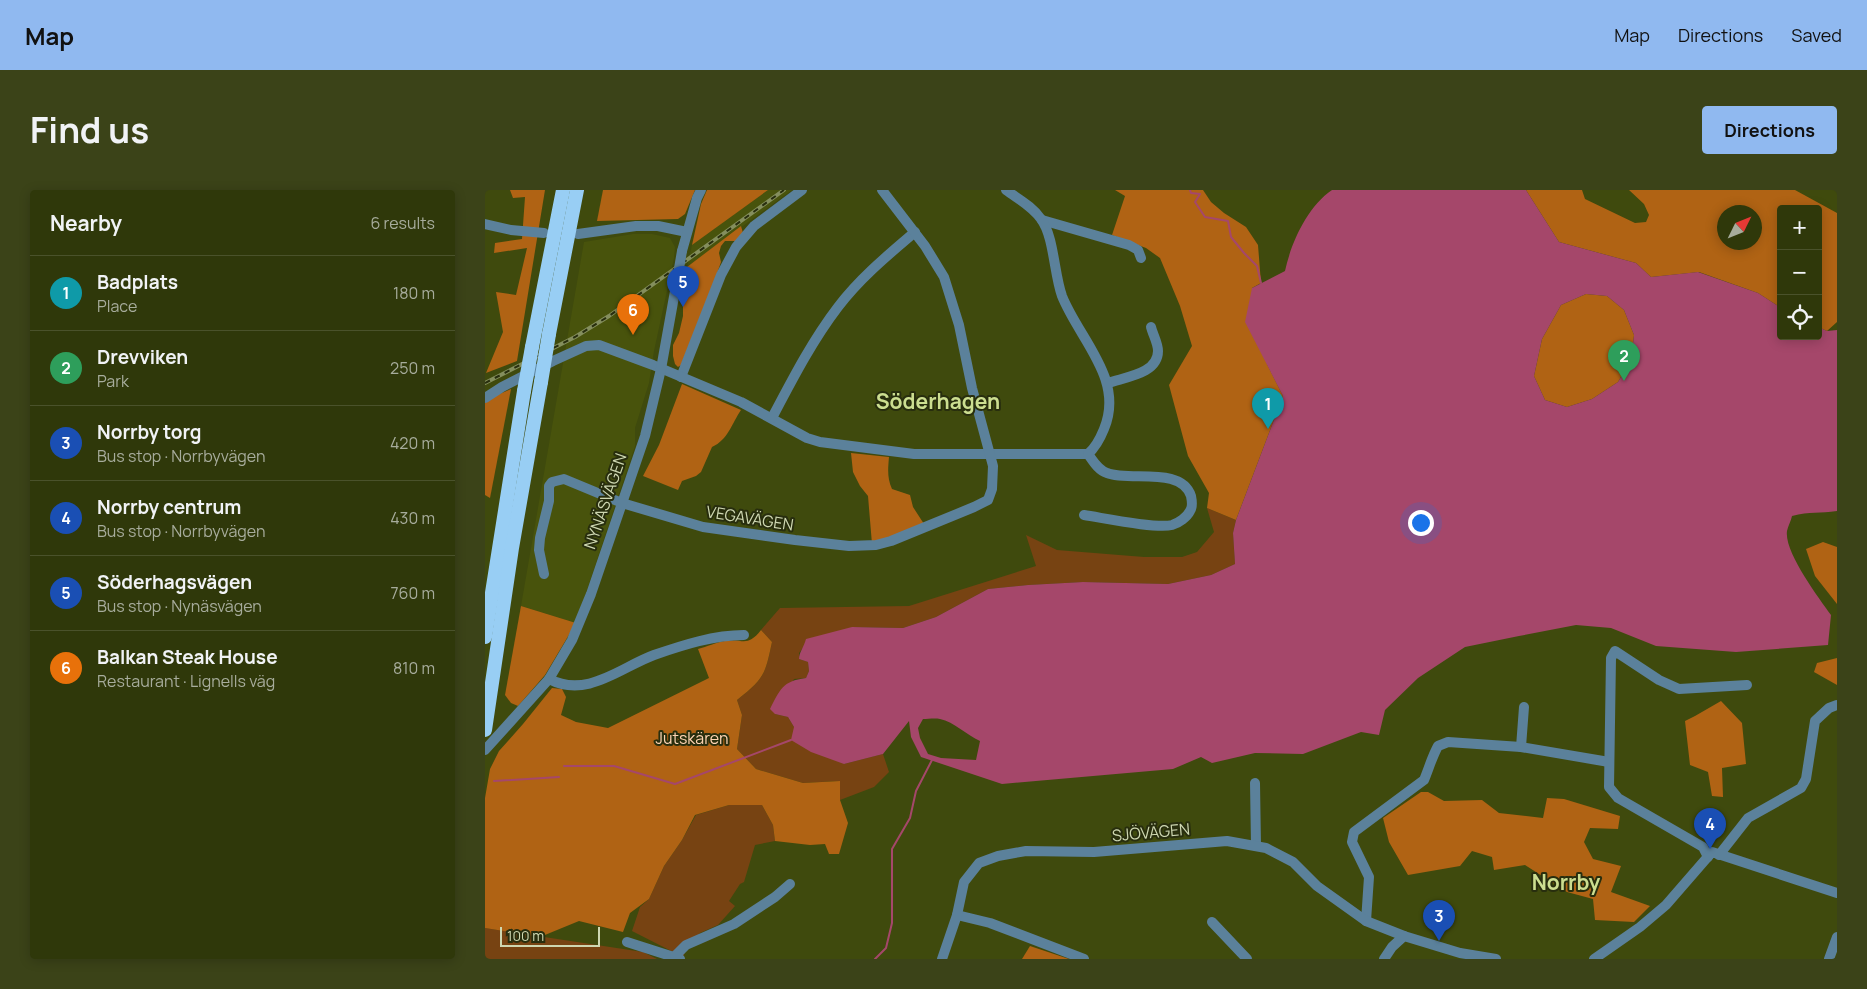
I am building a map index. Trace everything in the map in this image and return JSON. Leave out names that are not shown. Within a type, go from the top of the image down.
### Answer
[{"type":"highway","points":[[485,637],[524,391],[563,190]]},
{"type":"highway","points":[[485,730],[512,548],[549,334],[577,190]]},
{"type":"highway","points":[[485,575],[506,504]]},
{"type":"street","name":"NYNÄSVÄGEN","points":[[485,750],[549,679],[572,640],[591,594],[645,436],[661,369],[682,251],[701,190]]},
{"type":"street","points":[[681,377],[721,275],[736,246],[754,226],[802,190]]},
{"type":"street","points":[[882,190],[915,232],[945,277],[959,325],[988,453]]},
{"type":"street","points":[[485,398],[502,387],[586,346],[599,345],[741,402],[807,438],[837,446],[943,455],[988,453],[1088,454],[1097,445],[1109,418],[1108,383],[1063,297],[1057,279],[1048,232],[1042,220],[1027,205],[1005,190]]},
{"type":"street","points":[[1042,220],[1129,245],[1138,250],[1141,258]]},
{"type":"street","points":[[485,224],[511,230],[544,233]]},
{"type":"street","points":[[578,234],[636,226],[658,226],[687,232]]},
{"type":"street","points":[[772,418],[817,336],[839,305],[875,266],[915,232]]},
{"type":"street","points":[[1108,383],[1146,371],[1153,365],[1157,359],[1158,349],[1151,328]]},
{"type":"street","name":"VEGAVÄGEN","points":[[544,574],[539,550],[540,538],[549,501],[549,486],[552,482],[564,479],[622,503],[703,527],[816,543],[849,546],[875,545],[915,532],[988,500],[993,489],[993,466],[988,453]]},
{"type":"street","points":[[1084,515],[1160,526],[1173,525],[1182,520],[1190,511],[1192,502],[1189,491],[1182,484],[1171,479],[1156,477],[1116,476],[1105,472],[1097,466],[1088,454]]},
{"type":"street","points":[[549,679],[575,685],[601,681],[652,656],[693,643],[728,635],[744,636]]},
{"type":"street","points":[[1708,857],[1703,847],[1618,798],[1609,787],[1611,658],[1615,651],[1659,680],[1679,689],[1747,685]]},
{"type":"street","points":[[1719,855],[1748,818],[1801,788],[1806,779],[1815,721],[1829,708],[1837,705]]},
{"type":"street","points":[[1521,747],[1524,707]]},
{"type":"street","points":[[1366,921],[1369,877],[1352,842],[1354,832],[1424,780],[1430,767],[1432,756],[1438,746],[1448,742],[1521,747],[1609,762]]},
{"type":"street","points":[[1255,783],[1256,846]]},
{"type":"street","name":"SJÖVÄGEN","points":[[942,959],[957,915],[964,882],[979,863],[998,856],[1026,851],[1094,852],[1227,841],[1266,848],[1293,862],[1317,886],[1366,921],[1404,936],[1460,953],[1496,959]]},
{"type":"street","points":[[1594,959],[1640,928],[1666,905],[1712,852],[1837,893]]},
{"type":"street","points":[[627,942],[678,958],[686,945],[734,924],[775,897],[790,884]]},
{"type":"street","points":[[957,915],[990,923],[1084,959]]},
{"type":"street","points":[[1212,922],[1247,959]]},
{"type":"street","points":[[1384,959],[1392,947],[1404,936]]},
{"type":"street","points":[[1829,959],[1837,937]]},
{"type":"shaded area","points":[[768,190],[792,190],[687,267],[692,245]]},
{"type":"shaded area","points":[[1332,190],[1526,190],[1559,242],[1636,263],[1651,277],[1698,272],[1758,293],[1777,305],[1777,340],[1822,340],[1822,329],[1827,331],[1837,330],[1837,511],[1792,516],[1787,531],[1791,551],[1796,562],[1831,615],[1828,645],[1736,652],[1656,646],[1611,628],[1576,625],[1465,647],[1418,678],[1385,710],[1379,735],[1361,732],[1303,754],[1255,753],[1212,763],[1201,757],[1173,769],[1002,784],[921,757],[911,737],[909,721],[883,754],[844,764],[811,752],[791,740],[794,727],[788,717],[775,714],[770,709],[776,697],[787,684],[806,678],[809,671],[808,662],[799,659],[806,639],[852,627],[903,628],[936,617],[988,589],[1083,582],[1168,584],[1211,575],[1235,564],[1233,533],[1236,520],[1283,396],[1245,322],[1252,288],[1285,271],[1291,249],[1301,226],[1315,206]],"holes":[[[1586,294],[1607,296],[1624,310],[1634,335],[1631,360],[1618,382],[1592,399],[1567,407],[1545,400],[1534,376],[1542,339],[1561,305]],[[923,719],[938,719],[955,726],[980,741],[976,760],[941,758],[928,754],[920,738],[918,728]]]},
{"type":"shaded area","points":[[633,234],[652,234],[670,238],[675,247],[674,258],[649,383],[635,428],[635,446],[576,623],[521,606],[584,242]]},
{"type":"shaded area","points":[[1207,508],[1236,520],[1233,533],[1235,564],[1211,575],[1168,584],[1083,582],[988,589],[936,617],[903,628],[853,627],[804,646],[799,653],[799,659],[808,662],[809,671],[806,678],[794,679],[775,714],[788,717],[794,727],[844,764],[883,754],[889,772],[874,787],[840,800],[839,781],[803,783],[756,769],[737,749],[742,715],[737,700],[753,687],[762,676],[772,642],[761,630],[780,608],[909,606],[1036,566],[1026,535],[1057,550],[1144,557],[1182,557],[1197,552],[1214,532]]},
{"type":"shaded area","points":[[729,805],[762,805],[773,825],[775,841],[755,845],[744,882],[740,884],[729,901],[735,906],[718,925],[700,933],[687,948],[683,957],[632,931],[640,907],[649,899],[664,866],[696,815]]},
{"type":"shaded area","points":[[485,928],[643,952],[657,959],[485,959]]},
{"type":"green space","points":[[510,190],[545,190],[517,361],[486,373],[503,332],[496,292],[516,295],[527,248],[494,253],[495,243],[522,239],[525,197],[513,198]]},
{"type":"green space","points":[[603,190],[695,190],[685,214],[678,219],[597,221]]},
{"type":"green space","points":[[707,190],[768,190],[692,245],[701,204]]},
{"type":"green space","points":[[1115,190],[1203,190],[1211,202],[1246,227],[1258,245],[1261,283],[1252,288],[1267,364],[1283,396],[1236,520],[1207,508],[1209,493],[1188,456],[1169,385],[1192,346],[1180,306],[1160,258],[1146,248],[1112,235],[1125,196]]},
{"type":"green space","points":[[1526,190],[1582,190],[1585,199],[1635,223],[1646,222],[1649,215],[1644,204],[1629,190],[1795,190],[1837,213],[1837,322],[1827,331],[1822,329],[1822,205],[1777,205],[1777,305],[1758,293],[1699,272],[1651,277],[1636,263],[1559,242]]},
{"type":"green space","points":[[741,226],[743,233],[736,241],[725,241],[721,246],[719,253],[721,262],[715,279],[681,365],[678,367],[673,356],[673,345],[679,333],[683,316],[681,295],[687,267]]},
{"type":"green space","points":[[1586,294],[1607,296],[1624,310],[1634,335],[1631,360],[1618,382],[1592,399],[1567,407],[1545,400],[1534,376],[1542,339],[1561,305]]},
{"type":"green space","points":[[682,384],[741,410],[726,436],[712,447],[701,472],[682,481],[678,490],[643,476],[659,445]]},
{"type":"green space","points":[[511,389],[490,498],[485,495],[485,403],[490,398]]},
{"type":"green space","points":[[851,453],[889,457],[888,469],[892,489],[910,495],[913,507],[924,524],[872,544],[868,496],[853,472]]},
{"type":"green space","points":[[1823,542],[1837,547],[1837,604],[1815,576],[1806,549]]},
{"type":"green space","points":[[521,606],[576,623],[545,675],[518,706],[511,703],[505,695]]},
{"type":"green space","name":"Jutskären","points":[[761,630],[772,642],[762,676],[753,687],[737,700],[742,715],[737,749],[756,769],[803,783],[840,781],[840,800],[848,823],[839,854],[829,854],[825,844],[810,845],[775,841],[773,825],[762,805],[729,805],[695,815],[682,840],[664,866],[649,899],[630,913],[623,932],[579,921],[540,937],[485,928],[485,798],[490,769],[499,751],[552,688],[562,689],[566,697],[561,715],[576,722],[608,728],[709,678],[698,649],[731,640],[748,641]]},
{"type":"green space","points":[[1837,658],[1837,685],[1814,672],[1817,663]]},
{"type":"green space","points":[[1721,701],[1742,723],[1746,764],[1722,768],[1723,797],[1712,796],[1708,772],[1690,765],[1685,721]]},
{"type":"green space","points":[[1421,792],[1428,792],[1444,801],[1482,800],[1499,813],[1543,818],[1547,798],[1564,799],[1620,816],[1618,829],[1590,828],[1584,842],[1593,859],[1621,866],[1611,892],[1650,906],[1634,922],[1595,920],[1593,899],[1567,892],[1525,865],[1494,870],[1492,857],[1472,851],[1460,866],[1408,875],[1389,842],[1383,818]]},
{"type":"green space","points":[[1030,946],[1069,959],[1022,959]]},
{"type":"waterway","points":[[1190,190],[1191,193],[1200,194],[1195,202],[1205,217],[1228,221],[1231,237],[1257,266],[1261,283]]},
{"type":"waterway","points":[[564,766],[614,766],[675,784],[791,740]]},
{"type":"waterway","points":[[875,959],[886,948],[892,923],[892,849],[910,818],[916,791],[932,760]]},
{"type":"waterway","points":[[494,781],[559,777]]},
{"type":"railway","points":[[485,383],[575,337],[609,316],[784,190]]},
{"type":"place","name":"Söderhagsvägen","points":[[683,307]]},
{"type":"place","name":"Balkan Steak House","points":[[633,335]]},
{"type":"place","name":"Drevviken","points":[[1624,381]]},
{"type":"place","name":"Badplats","points":[[1268,429]]},
{"type":"place","name":"Norrby centrum","points":[[1710,849]]},
{"type":"place","name":"Norrby torg","points":[[1439,941]]},
{"type":"district","name":"Söderhagen","points":[[938,401]]},
{"type":"district","name":"Norrby","points":[[1566,882]]}]
